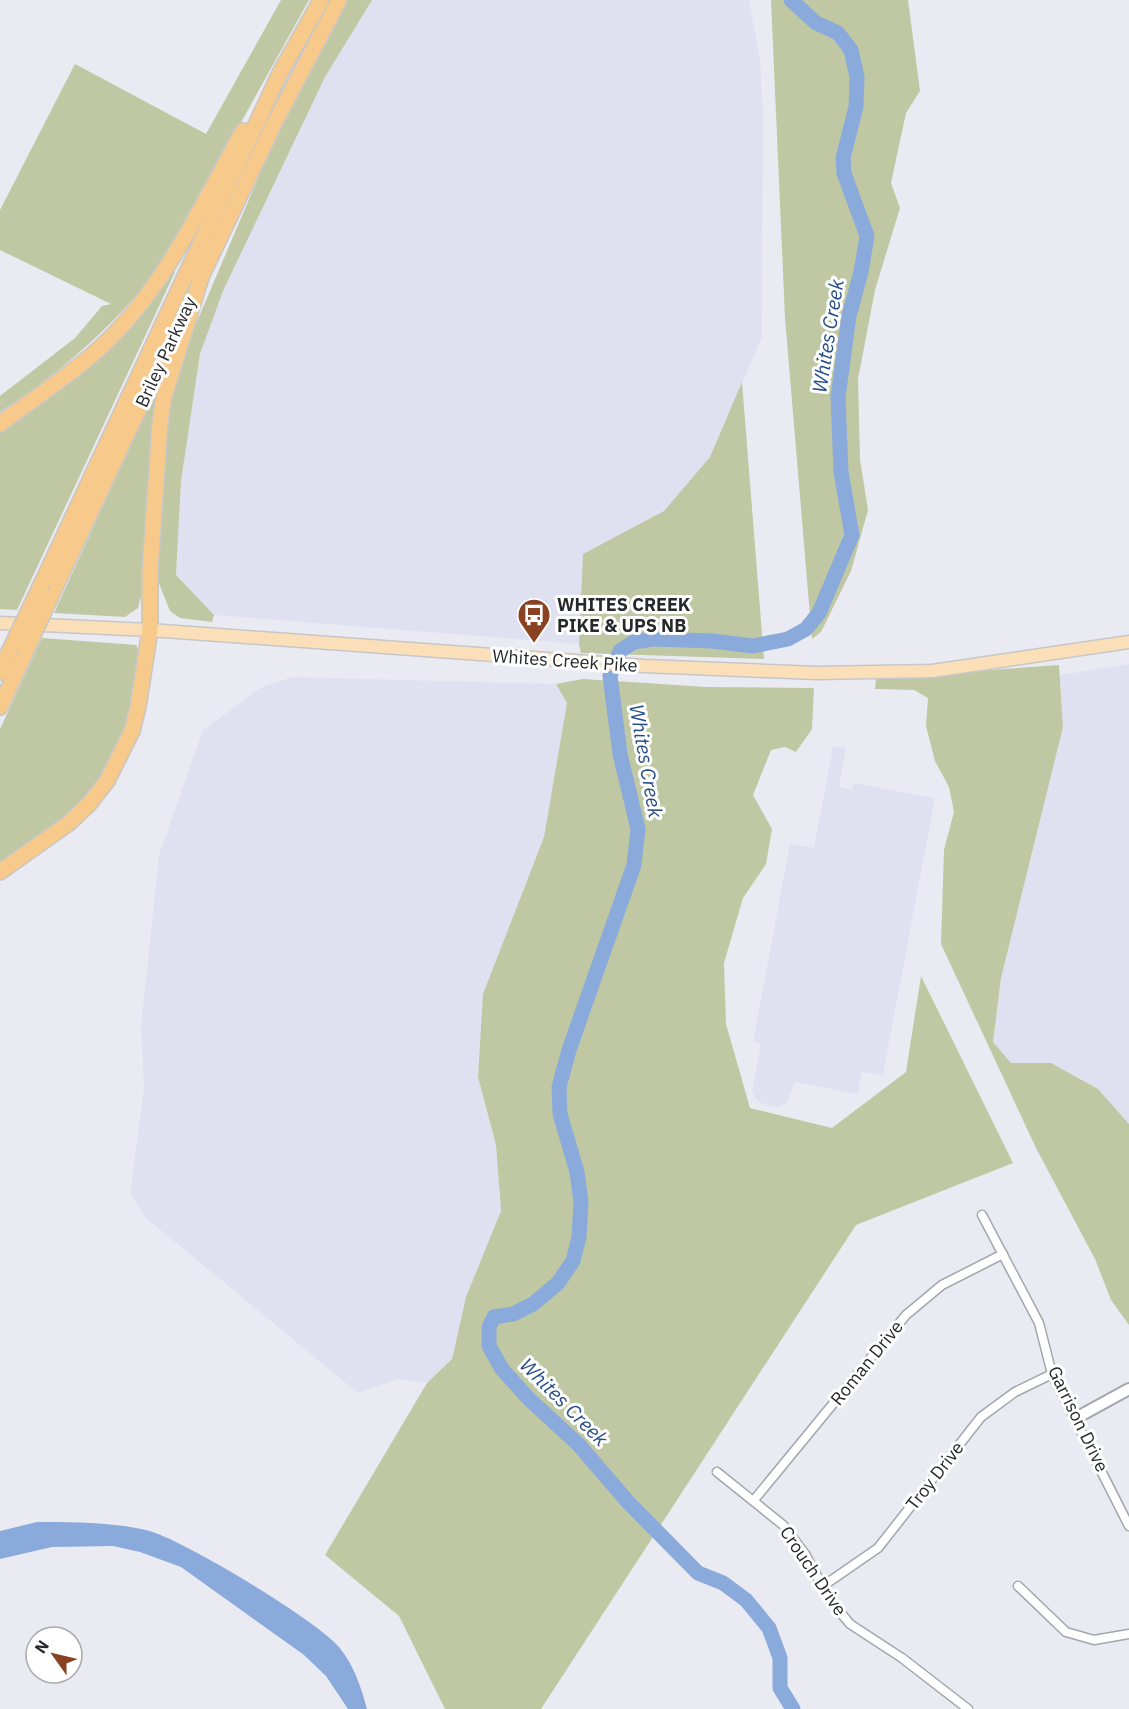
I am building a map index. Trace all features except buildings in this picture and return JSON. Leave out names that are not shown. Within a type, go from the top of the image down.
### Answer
[{"type":"highway","name":"Briley Parkway","points":[[47,589],[280,73],[321,0]]},
{"type":"highway","name":"Briley Parkway","points":[[0,707],[17,652],[47,589],[275,122],[339,0]]},
{"type":"highway","points":[[0,424],[81,364],[138,307],[180,247],[254,114],[280,73]]},
{"type":"highway","points":[[0,872],[69,823],[107,781],[132,731],[150,630],[150,571],[160,423],[164,397],[203,271]]},
{"type":"highway","name":"Briley Parkway","points":[[0,672],[17,652]]},
{"type":"main road","name":"Whites Creek Pike","points":[[0,623],[150,630],[579,662],[816,673],[932,671],[1129,642]]},
{"type":"street","name":"Garrison Drive","points":[[982,1215],[1039,1323],[1052,1374],[1129,1526]]},
{"type":"street","name":"Roman Drive","points":[[754,1500],[906,1315],[942,1285],[1003,1254]]},
{"type":"street","name":"Troy Drive","points":[[823,1586],[878,1548],[981,1417],[1015,1392],[1052,1374]]},
{"type":"street","points":[[1076,1418],[1129,1389]]},
{"type":"street","name":"Crouch Drive","points":[[717,1472],[754,1500],[792,1537],[850,1624],[902,1658],[968,1709]]},
{"type":"street","points":[[1018,1586],[1066,1632],[1094,1640],[1129,1634]]},
{"type":"shaded area","points":[[372,0],[749,0],[760,59],[763,111],[762,337],[710,457],[664,511],[583,554],[579,644],[214,615],[176,575],[181,481],[200,354],[223,291],[325,77]]},
{"type":"shaded area","points":[[1129,664],[1129,1124],[1098,1089],[1051,1063],[1011,1063],[993,1042],[1001,978],[1063,727],[1060,675]]},
{"type":"shaded area","points":[[292,677],[556,684],[567,703],[544,837],[483,994],[478,1077],[496,1145],[501,1211],[466,1297],[452,1359],[427,1383],[398,1379],[358,1393],[146,1218],[130,1193],[144,1089],[141,1027],[159,855],[203,730],[260,688]]},
{"type":"shaded area","points":[[833,746],[846,748],[839,787],[852,790],[853,783],[935,798],[883,1075],[862,1072],[857,1094],[795,1082],[787,1103],[777,1107],[761,1103],[752,1091],[761,1044],[753,1042],[790,844],[814,848]]},
{"type":"green space","points":[[281,0],[309,0],[168,254],[132,300],[92,341],[48,378],[0,412],[0,396],[75,338],[102,306],[111,304],[0,250],[0,210],[75,64],[206,134]]},
{"type":"green space","points":[[344,0],[372,0],[325,77],[223,291],[200,354],[181,481],[176,575],[214,615],[212,622],[180,618],[170,611],[158,581],[165,445],[171,398],[184,352],[276,136]]},
{"type":"green space","points":[[771,0],[908,0],[920,91],[906,113],[891,183],[900,208],[875,290],[858,379],[860,459],[868,510],[851,571],[821,632],[812,639],[785,318]]},
{"type":"green space","points":[[171,269],[175,272],[17,610],[0,609],[0,430],[76,374]]},
{"type":"green space","points":[[742,382],[764,659],[581,653],[579,644],[583,554],[664,511],[710,457]]},
{"type":"green space","points":[[154,395],[159,396],[144,585],[138,608],[125,617],[54,613]]},
{"type":"green space","points":[[42,638],[136,645],[138,649],[132,705],[126,727],[98,785],[68,817],[0,866],[0,729]]},
{"type":"green space","points":[[1059,665],[1063,727],[1001,978],[993,1042],[1011,1063],[1051,1063],[1098,1089],[1129,1124],[1129,1325],[1111,1300],[1095,1259],[1036,1148],[941,944],[944,850],[954,812],[949,787],[935,761],[926,726],[928,698],[914,690],[875,689],[876,678]]},
{"type":"green space","points":[[583,679],[707,687],[814,688],[812,729],[796,752],[785,747],[771,750],[753,795],[772,829],[766,864],[743,898],[724,963],[726,1024],[750,1108],[832,1128],[906,1072],[921,976],[1013,1163],[856,1225],[541,1709],[445,1709],[399,1616],[325,1555],[427,1383],[452,1359],[466,1297],[501,1211],[496,1145],[478,1077],[483,994],[544,837],[567,703],[556,684]]},
{"type":"water","points":[[37,1522],[78,1522],[146,1530],[163,1536],[216,1563],[305,1619],[339,1647],[353,1669],[367,1709],[348,1709],[326,1676],[304,1655],[181,1567],[140,1552],[113,1546],[52,1547],[0,1559],[0,1531]]},
{"type":"waterway","name":"Whites Creek","points":[[791,0],[816,23],[838,33],[851,50],[857,77],[856,107],[843,158],[844,173],[867,236],[861,272],[849,316],[838,397],[841,472],[852,535],[819,613],[806,629],[788,639],[753,646],[712,641],[653,639],[634,642],[620,651],[610,676],[620,754],[638,829],[634,865],[569,1050],[559,1087],[560,1114],[577,1172],[581,1202],[579,1237],[573,1261],[558,1283],[533,1304],[513,1314],[494,1317],[489,1327],[489,1346],[502,1369],[529,1399],[579,1445],[627,1501],[698,1573],[723,1583],[746,1600],[769,1628],[780,1658],[780,1688],[793,1709]]},
{"type":"place","name":"WHITES CREEK PIKE & UPS NB","points":[[534,644]]}]
